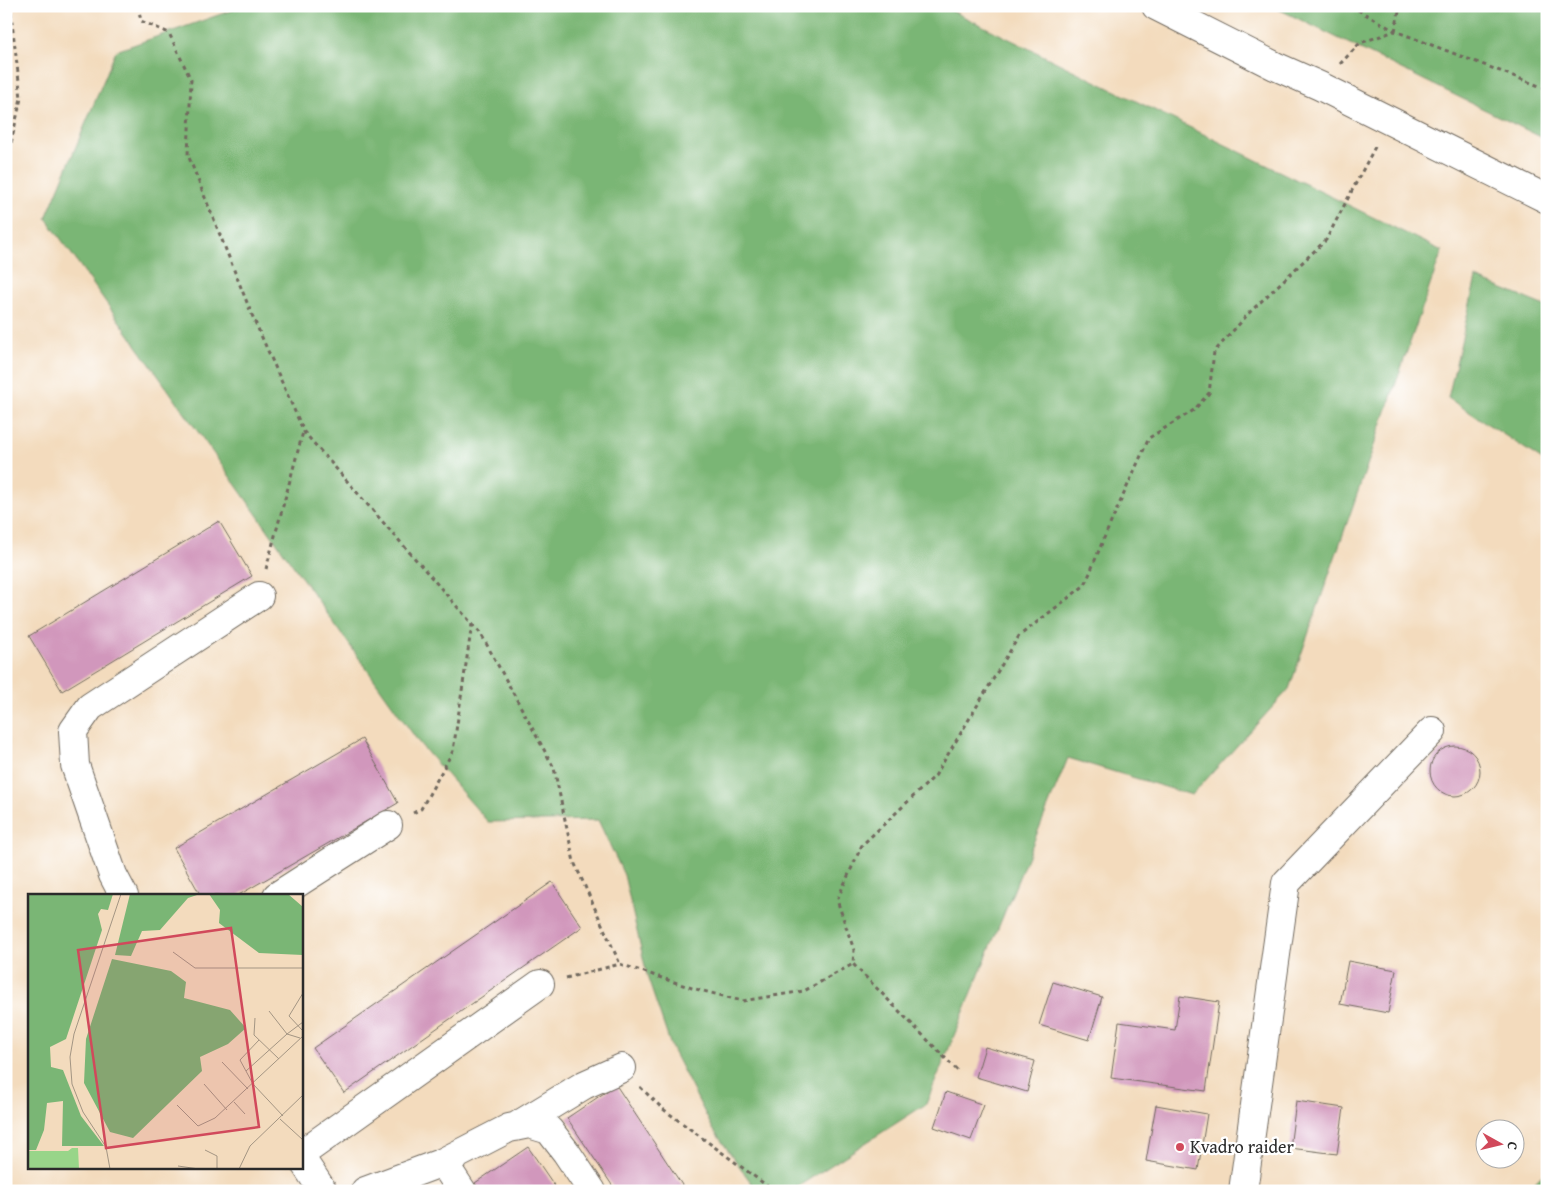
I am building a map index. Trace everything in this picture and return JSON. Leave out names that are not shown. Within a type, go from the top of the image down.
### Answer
[{"type":"street","points":[[1156,6],[1547,198]]},
{"type":"street","points":[[123,894],[113,875],[75,765],[73,731],[90,707],[258,596]]},
{"type":"street","points":[[1243,1191],[1286,883],[1432,731]]},
{"type":"street","points":[[280,894],[388,825]]},
{"type":"street","points":[[302,1153],[540,984]]},
{"type":"street","points":[[515,1127],[584,1085],[622,1068]]},
{"type":"street","points":[[365,1191],[443,1162],[510,1128],[529,1124],[549,1130],[592,1191]]},
{"type":"street","points":[[302,1160],[323,1191]]},
{"type":"street","points":[[443,1162],[462,1191]]},
{"type":"path","points":[[6,166],[21,98],[10,6]]},
{"type":"path","points":[[138,6],[141,21],[168,33],[192,80],[188,155],[252,315],[304,432],[481,634],[554,768],[574,862],[620,964]]},
{"type":"path","points":[[1351,6],[1395,31],[1547,90]]},
{"type":"path","points":[[1395,31],[1400,6]]},
{"type":"path","points":[[1320,86],[1360,42],[1395,31]]},
{"type":"path","points":[[852,964],[854,950],[837,900],[862,845],[936,776],[1019,636],[1086,585],[1104,538],[1149,438],[1194,410],[1209,393],[1214,352],[1250,312],[1326,240],[1348,195],[1390,120]]},
{"type":"path","points":[[258,596],[304,432]]},
{"type":"path","points":[[388,825],[421,809],[453,751],[472,624]]},
{"type":"path","points":[[540,984],[620,964],[692,988],[742,1001],[804,991],[852,964]]},
{"type":"path","points":[[852,964],[957,1070]]},
{"type":"path","points":[[622,1068],[662,1109],[774,1191]]},
{"type":"green space","points":[[244,6],[942,6],[1442,251],[1289,689],[1192,795],[1068,758],[926,1104],[791,1191],[757,1191],[713,1129],[672,1049],[648,979],[624,875],[598,820],[488,822],[420,744],[46,218],[116,51]]},
{"type":"green space","points":[[1272,6],[1547,6],[1547,140]]},
{"type":"green space","points":[[1476,278],[1547,307],[1547,463],[1448,398]]},
{"type":"green space","points":[[1547,1170],[1547,1191],[1526,1191]]},
{"type":"building","points":[[219,521],[252,576],[62,691],[29,636]]},
{"type":"building","points":[[362,739],[398,803],[240,894],[200,894],[174,848]]},
{"type":"building","points":[[1455,746],[1469,750],[1476,757],[1480,771],[1476,785],[1469,792],[1455,796],[1441,792],[1434,785],[1430,771],[1434,757],[1441,750]]},
{"type":"building","points":[[552,882],[582,927],[344,1093],[313,1048]]},
{"type":"building","points":[[1348,961],[1396,970],[1388,1013],[1340,1004]]},
{"type":"building","points":[[1053,982],[1102,997],[1089,1040],[1039,1025]]},
{"type":"building","points":[[1180,996],[1219,1002],[1206,1091],[1111,1078],[1119,1022],[1175,1030]]},
{"type":"building","points":[[985,1047],[1035,1061],[1027,1092],[976,1077]]},
{"type":"building","points":[[616,1085],[686,1191],[616,1191],[567,1118]]},
{"type":"building","points":[[946,1092],[984,1105],[971,1140],[934,1127]]},
{"type":"building","points":[[1296,1101],[1344,1108],[1337,1154],[1290,1148]]},
{"type":"building","points":[[1156,1105],[1207,1114],[1198,1170],[1146,1161]]},
{"type":"building","points":[[528,1147],[558,1191],[480,1191],[475,1183]]},
{"type":"place","name":"Kvadro raider","points":[[1180,1147]]}]
